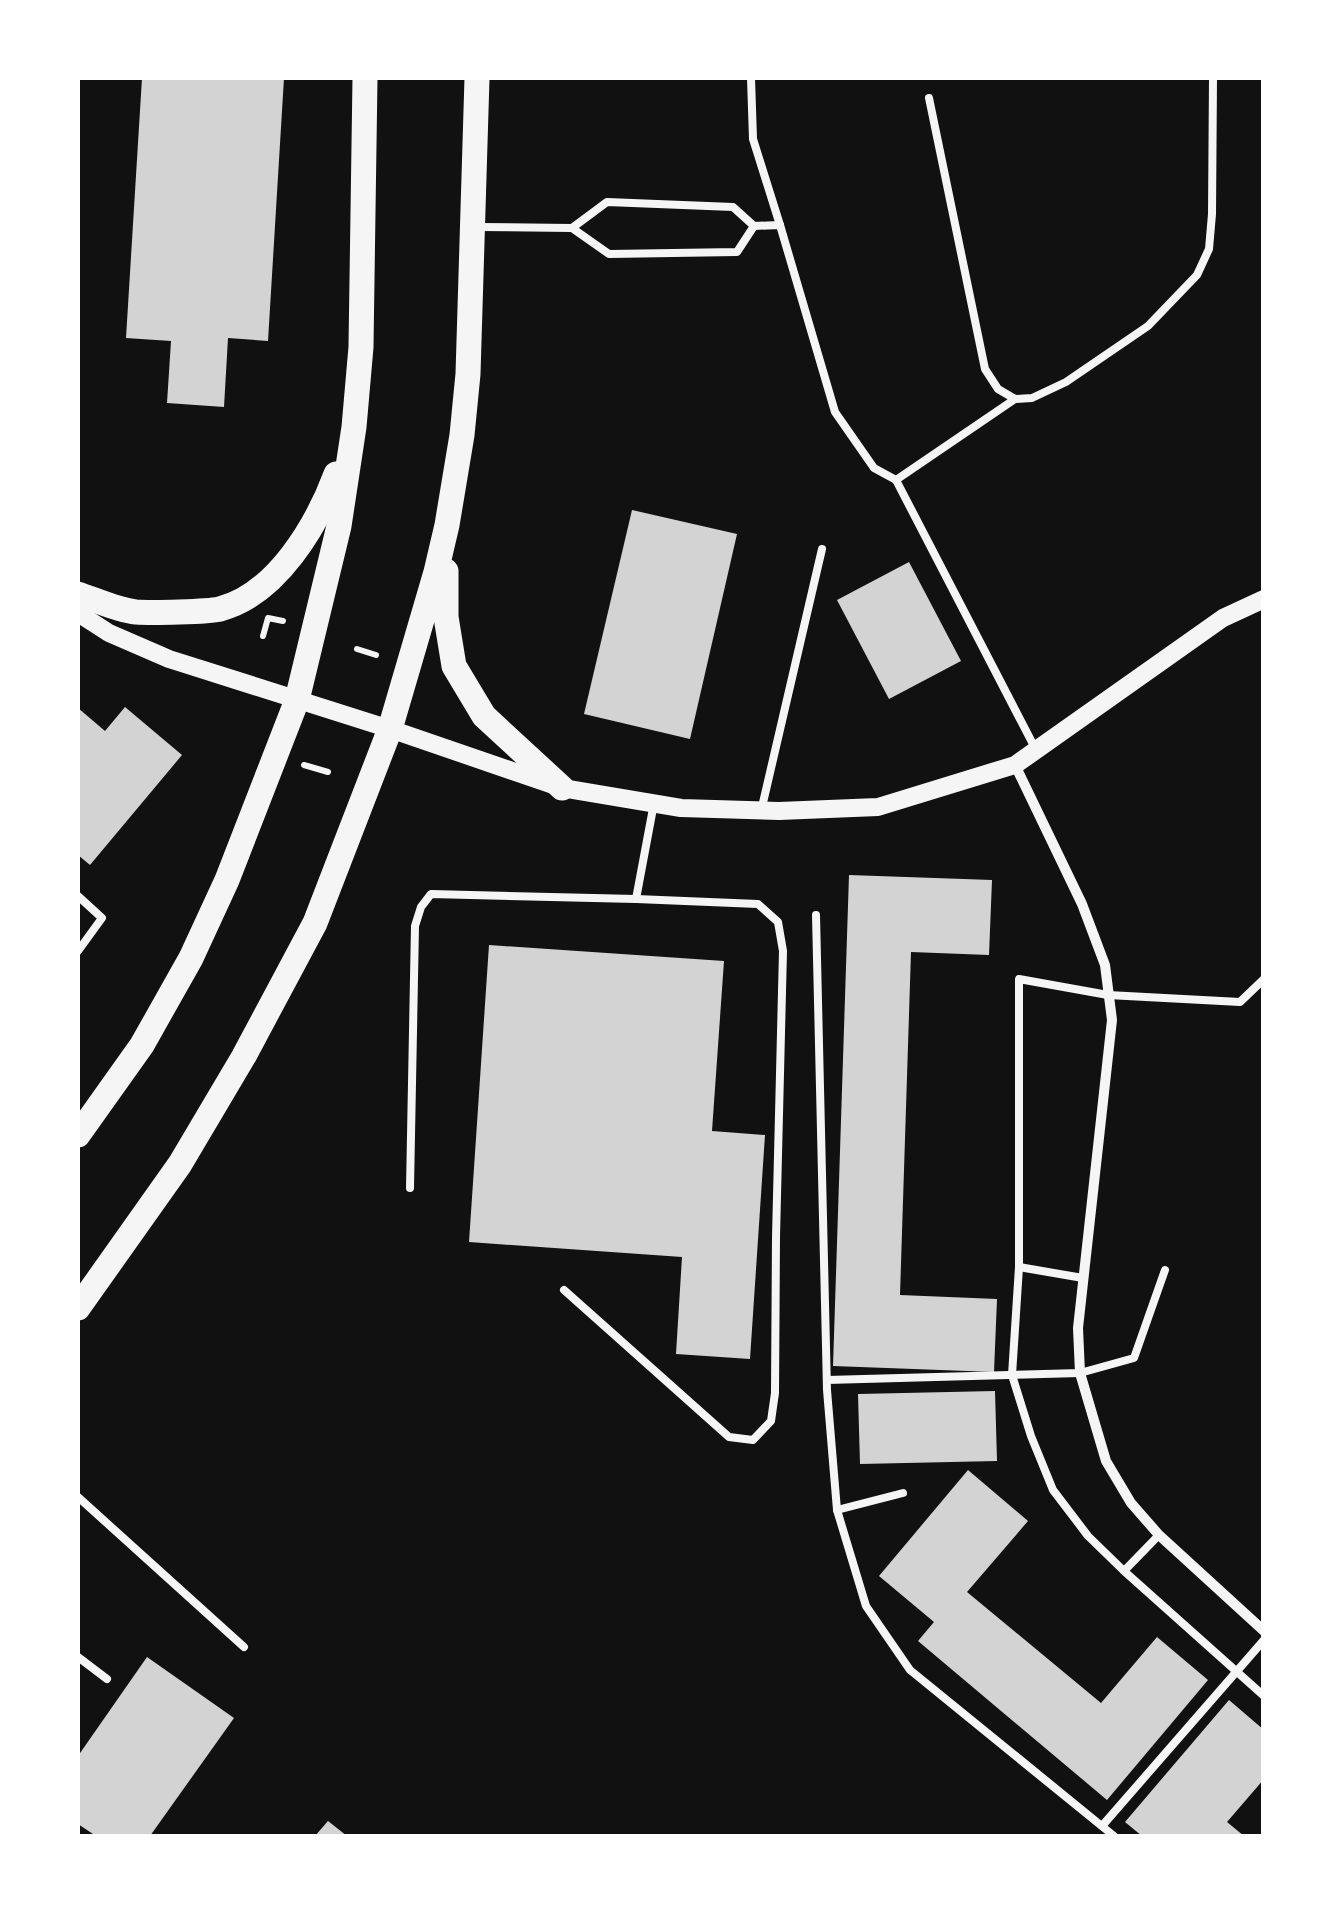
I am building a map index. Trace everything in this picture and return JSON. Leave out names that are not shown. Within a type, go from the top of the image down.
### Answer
[{"type":"main road","points":[[78,1135],[142,1045],[191,958],[227,880],[297,700],[339,526],[354,427],[362,346],[366,78]]},
{"type":"main road","points":[[78,1308],[180,1164],[316,923],[390,729],[436,572],[462,435],[468,374],[477,78]]},
{"type":"main road","points":[[78,594],[135,612],[218,610],[249,597],[293,554],[328,498],[354,427]]},
{"type":"main road","points":[[447,525],[446,617],[454,666],[484,716],[562,788]]},
{"type":"street","points":[[78,613],[109,633],[169,659],[562,788],[680,808],[762,811],[878,807],[1015,766],[1224,618],[1264,599]]},
{"type":"street","points":[[1015,766],[1082,904],[1104,964],[1112,1020],[1078,1328],[1080,1374],[1106,1461],[1131,1503],[1158,1535],[1264,1631]]},
{"type":"lane","points":[[751,78],[753,139],[835,412],[874,468],[896,480],[1036,750]]},
{"type":"lane","points":[[896,480],[1015,399],[1032,398],[1066,382],[1148,326],[1197,276],[1209,249],[1213,78]]},
{"type":"lane","points":[[928,98],[985,369],[998,389],[1015,399]]},
{"type":"lane","points":[[572,228],[607,202],[733,207],[754,226],[780,226]]},
{"type":"lane","points":[[474,228],[572,228],[608,254],[737,252],[754,226]]},
{"type":"lane","points":[[762,811],[822,549]]},
{"type":"lane","points":[[636,899],[654,803]]},
{"type":"lane","points":[[410,1188],[415,926],[421,906],[431,894],[758,904],[778,922],[782,951],[776,1393],[771,1421],[754,1440],[730,1437],[564,1290]]},
{"type":"lane","points":[[78,896],[102,918],[78,951]]},
{"type":"lane","points":[[816,915],[827,1380],[837,1510],[866,1606],[910,1670],[1114,1836]]},
{"type":"lane","points":[[1264,979],[1240,1002],[1108,995],[1020,979],[1019,1267],[1012,1375],[1053,1490],[1088,1536],[1264,1696]]},
{"type":"lane","points":[[1019,1267],[1083,1278]]},
{"type":"lane","points":[[827,1380],[1080,1374],[1134,1358],[1165,1270]]},
{"type":"lane","points":[[837,1510],[903,1494]]},
{"type":"lane","points":[[78,1497],[244,1647]]},
{"type":"lane","points":[[1124,1571],[1158,1535]]},
{"type":"lane","points":[[1102,1826],[1264,1640]]},
{"type":"lane","points":[[78,1657],[107,1679]]},
{"type":"path","points":[[263,636],[268,618],[283,621]]},
{"type":"path","points":[[356,649],[376,655]]},
{"type":"path","points":[[304,765],[328,772]]},
{"type":"building","points":[[142,78],[284,78],[268,341],[228,338],[224,407],[167,403],[171,341],[126,338]]},
{"type":"building","points":[[632,510],[737,534],[690,739],[584,714]]},
{"type":"building","points":[[909,562],[961,661],[889,699],[837,600]]},
{"type":"building","points":[[125,707],[182,755],[90,865],[78,855],[78,708],[105,731]]},
{"type":"building","points":[[849,875],[992,880],[989,955],[911,952],[900,1295],[997,1299],[994,1372],[833,1366]]},
{"type":"building","points":[[489,945],[724,961],[712,1131],[765,1135],[750,1359],[676,1354],[682,1257],[469,1242]]},
{"type":"building","points":[[995,1391],[997,1461],[860,1464],[858,1394]]},
{"type":"building","points":[[968,1470],[1028,1521],[967,1592],[1101,1703],[1157,1637],[1208,1680],[1107,1800],[918,1641],[934,1622],[879,1576]]},
{"type":"building","points":[[147,1657],[234,1718],[150,1836],[96,1836],[78,1824],[78,1756]]},
{"type":"building","points":[[1229,1700],[1264,1730],[1264,1779],[1227,1822],[1244,1836],[1142,1836],[1125,1822]]},
{"type":"building","points":[[328,1821],[347,1836],[315,1836]]}]
